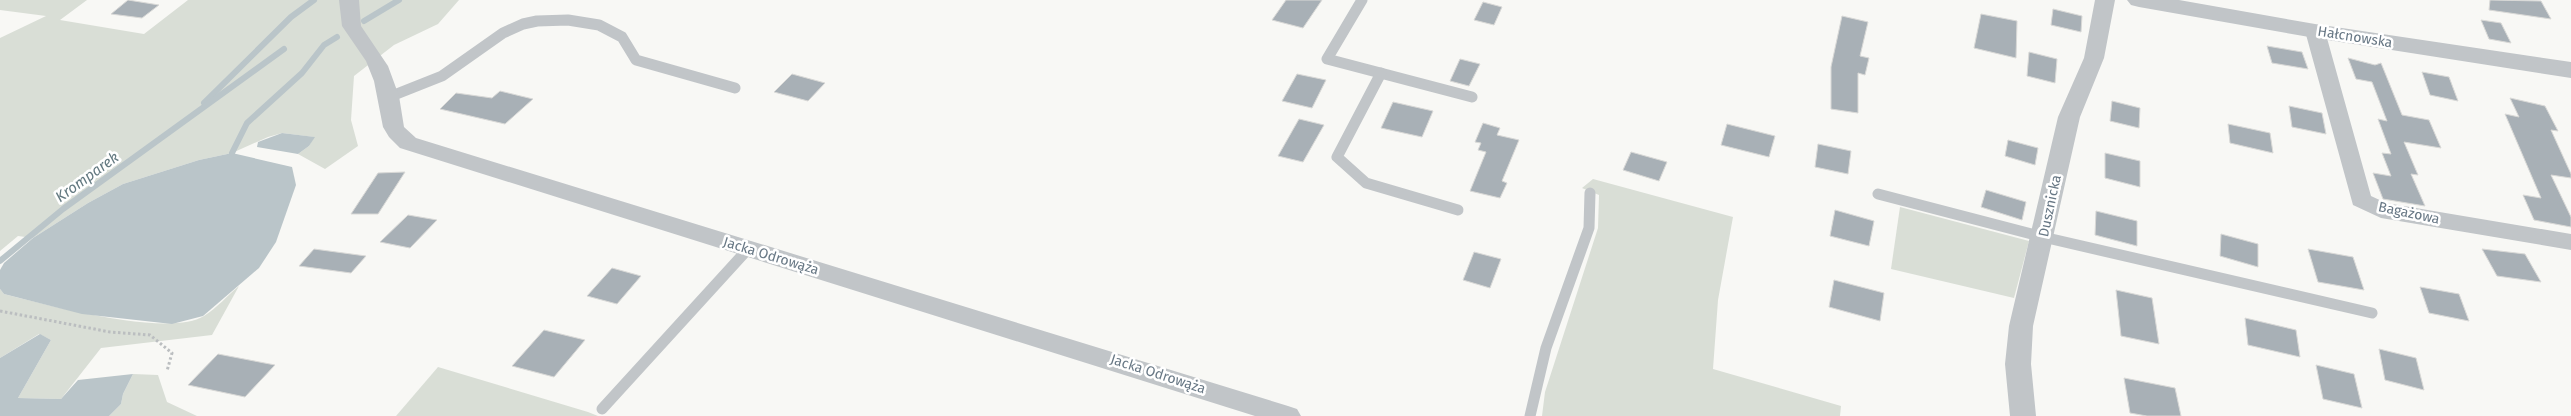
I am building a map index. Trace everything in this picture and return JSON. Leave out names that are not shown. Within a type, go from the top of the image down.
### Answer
[{"type":"street","name":"Jacka Odrowąża","points":[[349,0],[351,29],[375,59],[389,97],[392,127],[397,136],[408,143],[1288,416]]},
{"type":"street","name":"Dusznicka","points":[[2023,416],[2018,364],[2021,326],[2069,118],[2094,58],[2105,0]]},
{"type":"street","name":"Hałcnowska","points":[[2139,0],[2315,31],[2571,70]]},
{"type":"street","name":"Bagażowa","points":[[2315,31],[2361,200],[2381,210],[2571,242]]},
{"type":"lane","points":[[1362,0],[1327,59],[1472,97]]},
{"type":"lane","points":[[389,97],[441,76],[512,28],[532,21],[556,19],[586,22],[609,29],[622,37],[636,60],[735,88]]},
{"type":"lane","points":[[1381,73],[1337,157],[1366,183],[1458,210]]},
{"type":"lane","points":[[1530,416],[1546,348],[1589,228],[1590,193]]},
{"type":"lane","points":[[1878,194],[2043,237],[2372,313]]},
{"type":"lane","points":[[602,409],[748,249]]},
{"type":"path","points":[[0,311],[110,332],[150,335],[172,353],[167,371]]},
{"type":"shaded area","points":[[0,0],[87,0],[60,20],[144,34],[188,0],[459,0],[438,24],[394,45],[354,76],[351,120],[358,146],[325,169],[298,154],[309,146],[314,137],[282,133],[232,153],[199,160],[123,184],[88,203],[33,238],[18,236],[0,251],[0,38],[46,16],[0,10]]},
{"type":"shaded area","points":[[282,133],[315,137],[309,146],[298,154],[257,147],[258,142]]},
{"type":"shaded area","points":[[232,153],[292,167],[296,185],[276,242],[259,268],[203,316],[172,324],[82,314],[4,294],[0,289],[0,270],[4,263],[33,238],[88,203],[123,184],[199,160]]},
{"type":"shaded area","points":[[1593,179],[1733,217],[1718,300],[1713,369],[1841,406],[1840,416],[1542,416],[1545,392],[1598,228],[1599,195],[1582,188]]},
{"type":"shaded area","points":[[1900,207],[2029,241],[2014,298],[1891,269]]},
{"type":"shaded area","points":[[239,286],[212,335],[101,348],[61,399],[18,398],[51,340],[39,334],[0,358],[0,289],[4,294],[77,312],[136,322],[164,323],[187,322],[204,316]]},
{"type":"shaded area","points":[[40,334],[51,340],[18,398],[61,399],[78,380],[133,374],[123,394],[121,404],[109,416],[0,416],[0,358]]},
{"type":"shaded area","points":[[438,367],[588,412],[598,416],[396,416]]},
{"type":"shaded area","points":[[133,374],[158,375],[167,402],[197,416],[109,416],[121,404],[123,394]]},
{"type":"building","points":[[128,0],[159,5],[142,18],[111,14]]},
{"type":"building","points":[[1286,0],[1322,0],[1303,28],[1272,20]]},
{"type":"building","points":[[2490,0],[2541,1],[2551,19],[2489,10]]},
{"type":"building","points":[[1483,2],[1502,7],[1494,25],[1474,20]]},
{"type":"building","points":[[2053,9],[2082,16],[2081,32],[2051,25]]},
{"type":"building","points":[[1981,14],[2017,21],[2016,58],[1974,48]]},
{"type":"building","points":[[1842,16],[1868,22],[1860,56],[1869,58],[1865,75],[1858,73],[1858,113],[1831,109],[1831,67]]},
{"type":"building","points":[[2481,20],[2501,23],[2511,43],[2489,39]]},
{"type":"building","points":[[2267,46],[2302,52],[2308,69],[2272,63]]},
{"type":"building","points":[[2029,52],[2057,59],[2055,83],[2027,76]]},
{"type":"building","points":[[2348,58],[2375,65],[2381,63],[2402,115],[2429,120],[2441,148],[2404,142],[2418,175],[2411,174],[2425,206],[2383,199],[2373,173],[2391,176],[2382,153],[2391,154],[2378,119],[2387,121],[2372,82],[2356,79]]},
{"type":"building","points":[[1460,59],[1480,64],[1469,86],[1450,81]]},
{"type":"building","points":[[2422,72],[2449,77],[2458,101],[2430,95]]},
{"type":"building","points":[[792,74],[825,83],[808,101],[774,92]]},
{"type":"building","points":[[1297,74],[1326,80],[1312,108],[1282,101]]},
{"type":"building","points":[[500,91],[533,99],[505,124],[440,109],[456,93],[492,98]]},
{"type":"building","points":[[2510,98],[2545,106],[2558,131],[2551,130],[2571,174],[2571,178],[2551,175],[2571,217],[2571,227],[2534,220],[2523,195],[2541,198],[2505,114],[2519,117]]},
{"type":"building","points":[[2112,101],[2140,108],[2139,128],[2110,121]]},
{"type":"building","points":[[1393,102],[1433,111],[1422,137],[1381,128]]},
{"type":"building","points":[[2289,106],[2322,113],[2326,134],[2292,127]]},
{"type":"building","points":[[1299,119],[1324,125],[1303,162],[1278,156]]},
{"type":"building","points":[[1483,123],[1500,128],[1497,135],[1519,140],[1502,181],[1507,183],[1500,198],[1470,191],[1486,152],[1478,150],[1481,143],[1475,142]]},
{"type":"building","points":[[1727,124],[1775,136],[1769,157],[1721,145]]},
{"type":"building","points":[[2228,124],[2270,133],[2273,153],[2230,143]]},
{"type":"building","points":[[2008,140],[2038,148],[2035,165],[2005,156]]},
{"type":"building","points":[[1818,144],[1851,151],[1848,174],[1815,167]]},
{"type":"building","points":[[1631,152],[1667,162],[1659,181],[1623,170]]},
{"type":"building","points":[[2105,153],[2140,161],[2140,187],[2105,178]]},
{"type":"building","points":[[405,172],[378,214],[351,214],[378,173]]},
{"type":"building","points":[[1986,190],[2026,202],[2022,220],[1981,207]]},
{"type":"building","points":[[1835,210],[1874,221],[1869,246],[1830,236]]},
{"type":"building","points":[[2096,211],[2137,221],[2137,246],[2095,235]]},
{"type":"building","points":[[408,215],[437,220],[410,248],[380,242]]},
{"type":"building","points":[[2221,234],[2258,244],[2258,267],[2220,256]]},
{"type":"building","points":[[314,249],[366,256],[351,273],[299,266]]},
{"type":"building","points":[[2308,249],[2353,257],[2364,290],[2318,282]]},
{"type":"building","points":[[2482,249],[2525,254],[2541,282],[2497,276]]},
{"type":"building","points":[[1474,252],[1501,259],[1490,288],[1463,280]]},
{"type":"building","points":[[612,268],[641,276],[617,304],[587,296]]},
{"type":"building","points":[[1834,280],[1884,293],[1880,321],[1829,307]]},
{"type":"building","points":[[2420,287],[2459,294],[2469,321],[2429,313]]},
{"type":"building","points":[[2116,290],[2152,298],[2159,344],[2121,336]]},
{"type":"building","points":[[2245,318],[2296,330],[2300,357],[2248,345]]},
{"type":"building","points":[[544,330],[585,340],[554,377],[512,366]]},
{"type":"building","points":[[2379,349],[2416,358],[2424,390],[2385,380]]},
{"type":"building","points":[[218,354],[275,365],[245,397],[188,385]]},
{"type":"building","points":[[2316,365],[2354,374],[2362,408],[2323,399]]},
{"type":"building","points":[[2124,378],[2175,388],[2181,416],[2147,416],[2130,413]]},
{"type":"waterway","name":"Kromparek","points":[[204,103],[291,17],[314,0]]},
{"type":"waterway","points":[[364,21],[399,0]]},
{"type":"waterway","points":[[232,153],[247,123],[302,73],[324,45],[337,37]]},
{"type":"waterway","name":"Kromparek","points":[[0,261],[63,209],[284,49]]}]
